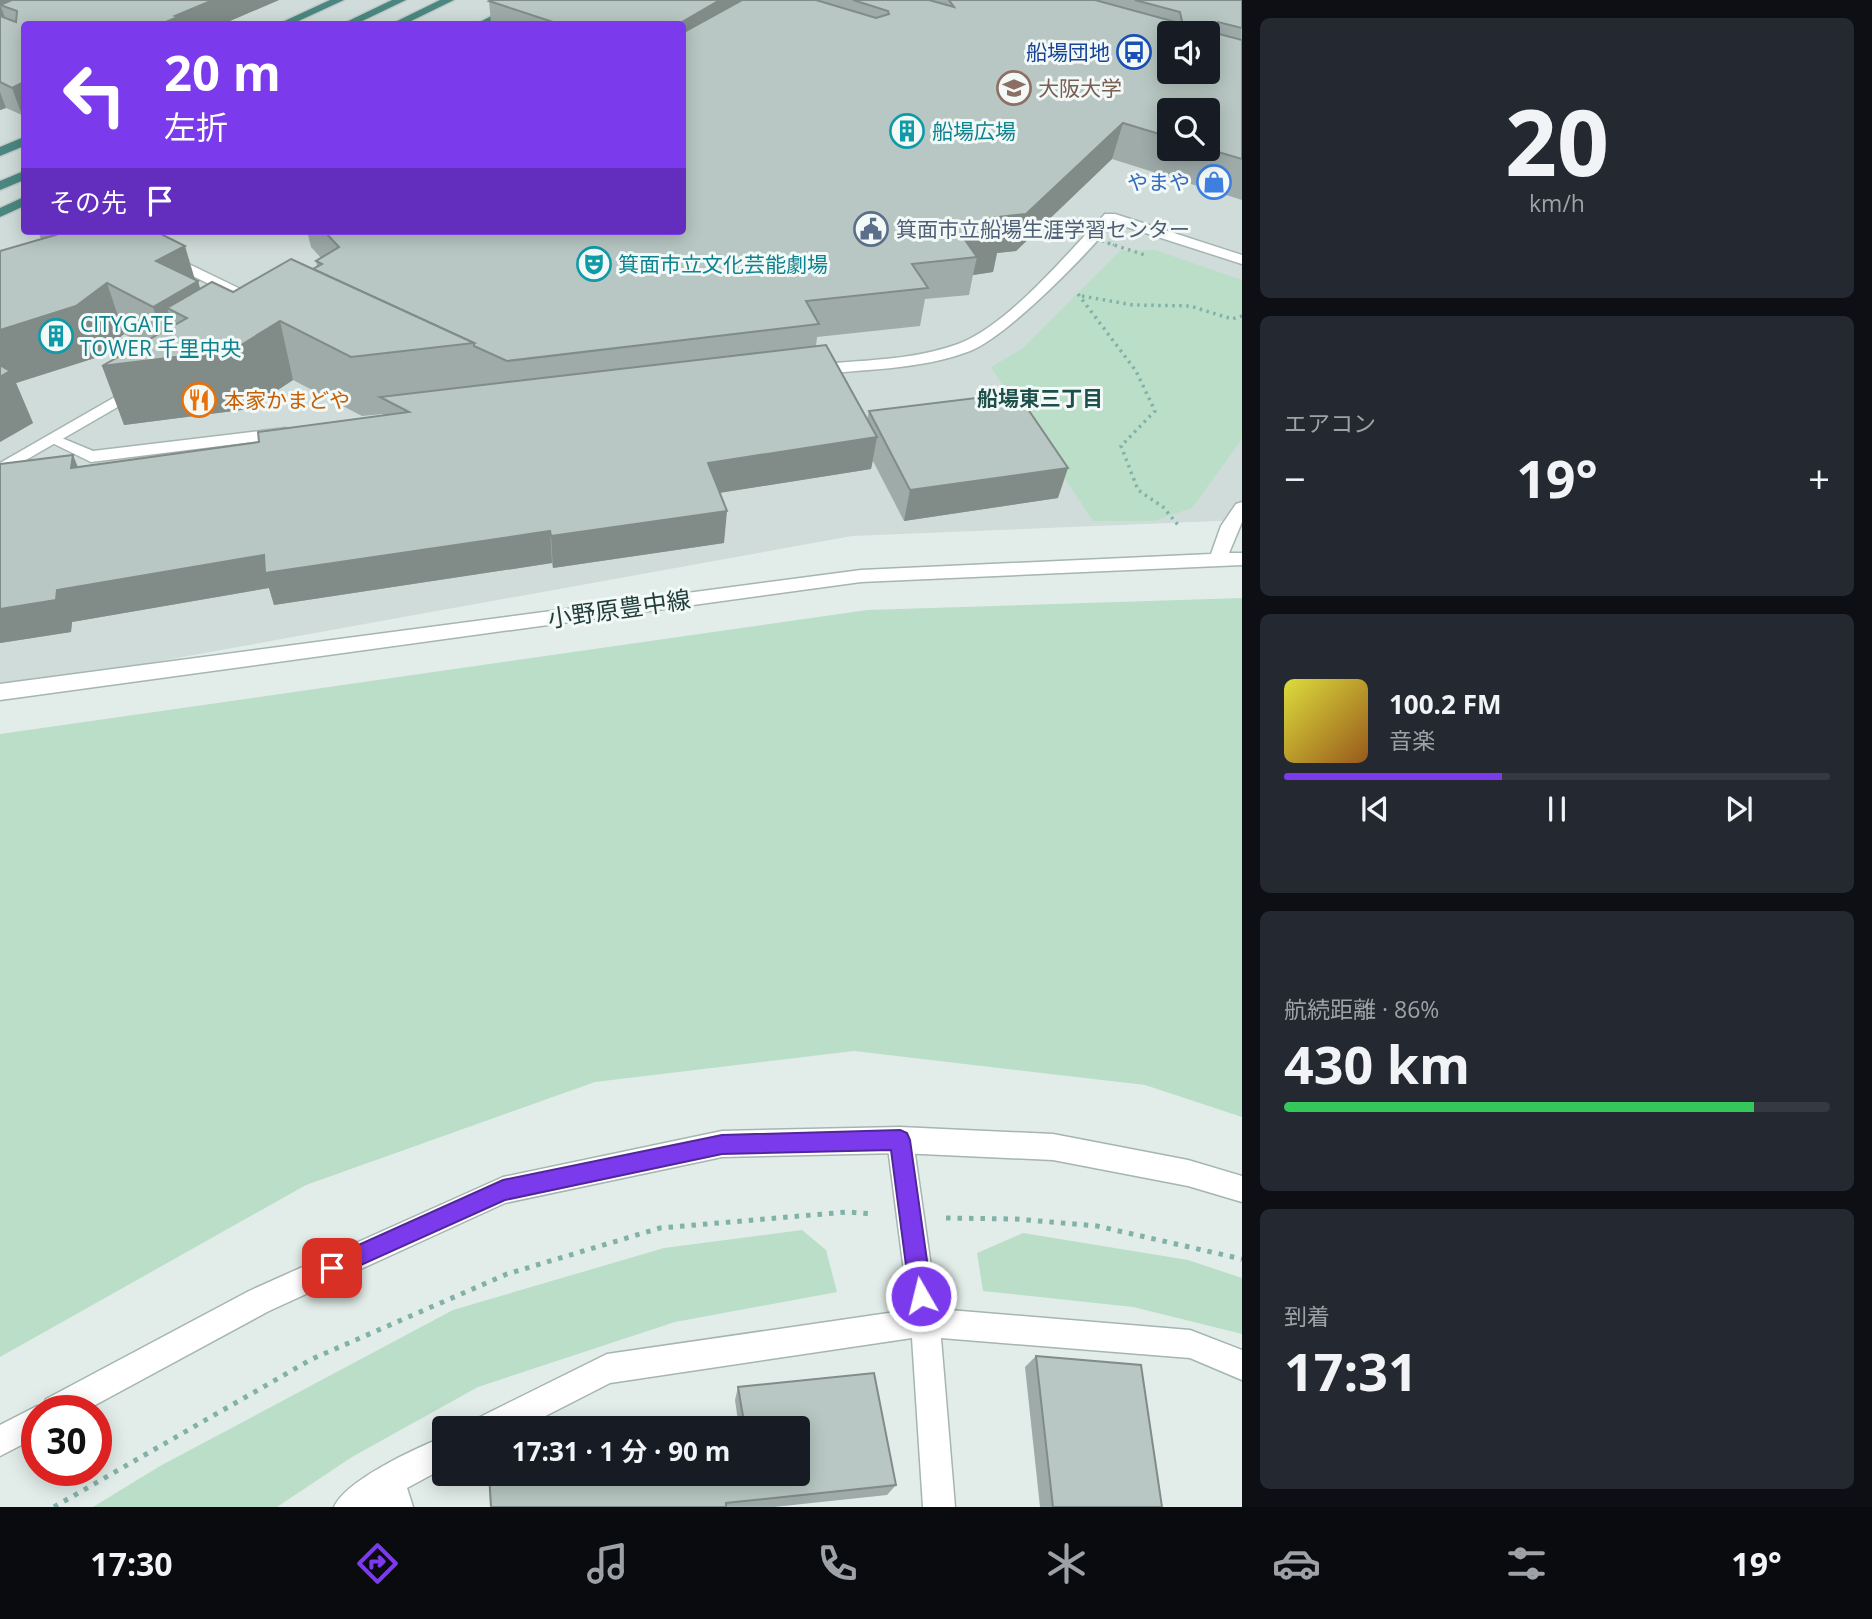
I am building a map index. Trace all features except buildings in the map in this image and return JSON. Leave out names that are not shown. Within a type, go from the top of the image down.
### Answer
[{"type":"highway","points":[[291,21],[339,0]]},
{"type":"highway","points":[[355,21],[401,0]]},
{"type":"highway","points":[[404,21],[449,0]]},
{"type":"highway","points":[[488,21],[531,0]]},
{"type":"highway","points":[[0,152],[21,142]]},
{"type":"highway","points":[[0,186],[21,176]]},
{"type":"highway","points":[[0,213],[21,202]]},
{"type":"street","points":[[798,372],[923,357],[968,346],[1002,324],[1110,218],[1242,260]]},
{"type":"street","points":[[149,249],[262,310]]},
{"type":"street","points":[[0,470],[160,376]]},
{"type":"street","points":[[52,439],[91,457],[299,431]]},
{"type":"street","points":[[1218,559],[1230,526],[1242,508]]},
{"type":"street","name":"小野原豊中線","points":[[0,692],[861,576],[1242,559]]},
{"type":"street","points":[[900,1140],[925,1322],[939,1507]]},
{"type":"street","points":[[85,1395],[259,1301],[503,1190],[722,1144],[900,1140],[1053,1147],[1188,1172],[1242,1189]]},
{"type":"street","points":[[514,1416],[607,1368],[925,1322],[1190,1344],[1242,1365]]},
{"type":"street","points":[[0,1441],[21,1430]]},
{"type":"street","points":[[350,1507],[393,1494],[432,1462]]},
{"type":"path","points":[[1034,218],[1145,255]]},
{"type":"path","points":[[1071,291],[1081,296],[1133,305],[1190,306],[1233,319],[1242,316]]},
{"type":"path","points":[[1081,296],[1136,370],[1155,411],[1121,446],[1128,470],[1138,490],[1163,507],[1178,525]]},
{"type":"path","points":[[54,1507],[312,1359],[507,1274],[660,1228],[847,1212],[911,1217],[1016,1219],[1097,1227],[1242,1259]]},
{"type":"shaded area","points":[[72,0],[1242,0],[1242,520],[852,536],[0,690],[0,29]]},
{"type":"green space","points":[[1155,250],[1242,280],[1242,439],[1192,508],[1154,521],[1093,521],[991,367],[1023,348],[1120,251]]},
{"type":"green space","points":[[1242,598],[1242,1117],[1145,1085],[854,1051],[595,1082],[306,1185],[0,1357],[0,734],[867,610]]},
{"type":"green space","points":[[802,1230],[826,1250],[837,1292],[675,1322],[478,1387],[352,1457],[277,1507],[93,1507],[160,1466],[453,1310],[664,1248]]},
{"type":"green space","points":[[1023,1233],[1188,1260],[1242,1278],[1242,1334],[1133,1307],[983,1291],[977,1253]]},
{"type":"place","name":"船場団地","points":[[1134,52]]},
{"type":"place","name":"大阪大学","points":[[1014,88]]},
{"type":"place","name":"船場広場","points":[[907,131]]},
{"type":"place","name":"やまや","points":[[1214,182]]},
{"type":"place","name":"箕面市立船場生涯学習センター","points":[[871,229]]},
{"type":"place","name":"箕面市立文化芸能劇場","points":[[594,264]]},
{"type":"place","name":"CITYGATE TOWER 千里中央","points":[[56,336]]},
{"type":"place","name":"本家かまどや","points":[[199,400]]},
{"type":"district","name":"船場東三丁目","points":[[1040,398]]},
{"type":"route","points":[[332,1268],[503,1190],[722,1144],[900,1140],[921,1296]]}]
